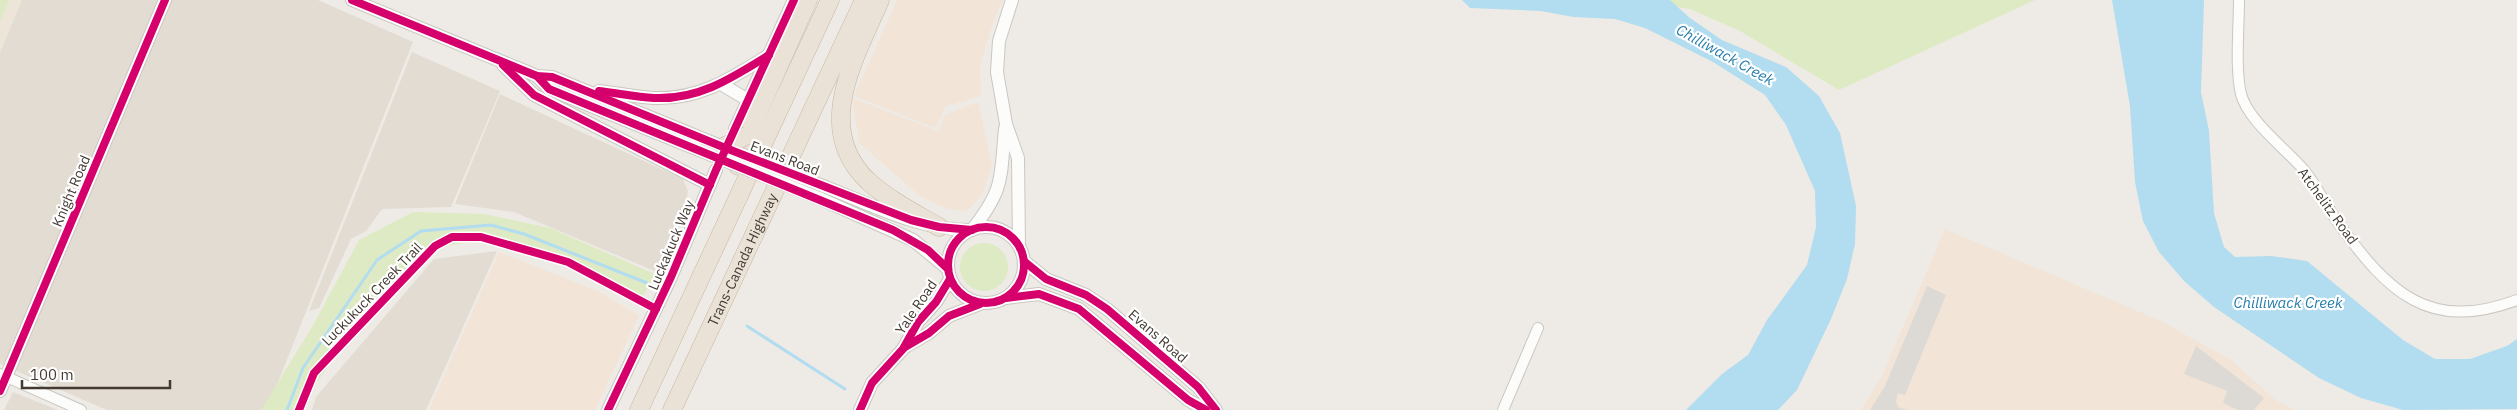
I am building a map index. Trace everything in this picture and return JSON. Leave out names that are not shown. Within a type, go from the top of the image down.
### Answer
[{"type":"highway","points":[[722,147],[741,132],[808,0]]},
{"type":"highway","points":[[639,410],[830,0]]},
{"type":"highway","name":"Trans-Canada Highway","points":[[672,410],[864,0]]},
{"type":"highway","points":[[880,0],[849,75],[841,100],[840,127],[844,143],[858,169],[868,180],[902,206],[939,227]]},
{"type":"highway","points":[[740,160],[741,132]]},
{"type":"street","name":"Knight Road","points":[[0,390],[4,376],[165,0]]},
{"type":"street","name":"Evans Road","points":[[352,0],[537,76],[552,77],[584,90],[701,144],[722,147],[740,160]]},
{"type":"street","points":[[741,132],[748,100],[794,0]]},
{"type":"street","points":[[1006,124],[999,189],[990,207],[972,230],[959,238],[952,247],[948,273],[962,296],[980,304],[994,303],[1006,298],[1020,283],[1024,262],[1019,246],[1019,165],[1006,124],[997,72],[999,41],[1012,0]]},
{"type":"street","name":"Atchelitz Road","points":[[2239,0],[2239,62],[2242,95],[2251,113],[2305,170],[2339,224],[2398,291],[2418,304],[2442,311],[2473,311],[2517,300]]},
{"type":"street","points":[[584,90],[653,98],[679,96],[721,84],[769,55]]},
{"type":"street","points":[[498,60],[534,95],[710,185]]},
{"type":"street","name":"Evans Road","points":[[537,76],[549,89],[701,144],[821,192],[911,220],[939,227],[972,230]]},
{"type":"street","points":[[721,84],[748,100]]},
{"type":"street","name":"Luckakuck Way","points":[[608,410],[672,277],[716,170]]},
{"type":"street","name":"Evans Road","points":[[821,192],[913,240],[948,273]]},
{"type":"street","points":[[972,230],[993,227],[1004,231],[1019,246]]},
{"type":"street","name":"Evans Road","points":[[1024,262],[1046,279],[1086,295],[1107,309],[1198,387],[1216,410]]},
{"type":"street","name":"Yale Road","points":[[860,410],[872,383],[903,349],[918,322],[936,302],[948,273]]},
{"type":"street","name":"Evans Road","points":[[1006,298],[1039,294],[1079,309],[1188,400],[1206,410]]},
{"type":"street","name":"Yale Road","points":[[903,349],[929,333],[949,316],[980,304]]},
{"type":"street","points":[[1503,410],[1538,328]]},
{"type":"street","points":[[4,376],[81,410]]},
{"type":"shaded area","points":[[0,0],[318,0],[413,42],[267,410],[107,410],[0,364]]},
{"type":"shaded area","points":[[0,0],[22,0],[0,53]]},
{"type":"shaded area","points":[[897,0],[1003,0],[992,25],[980,68],[981,96],[946,106],[935,128],[854,96]]},
{"type":"shaded area","points":[[412,52],[500,91],[451,207],[382,209],[366,231],[351,239],[319,308],[309,311]]},
{"type":"shaded area","points":[[500,94],[683,179],[688,191],[685,213],[657,272],[514,212],[455,204]]},
{"type":"shaded area","points":[[852,98],[938,131],[946,114],[978,102],[992,165],[982,195],[967,211],[948,209],[920,196],[859,143]]},
{"type":"shaded area","points":[[1945,229],[2161,321],[2231,360],[2278,402],[2296,410],[1861,410],[1882,376]]},
{"type":"shaded area","points":[[497,251],[426,410],[312,410],[316,397],[434,259]]},
{"type":"shaded area","points":[[499,252],[602,293],[639,316],[595,410],[429,410]]},
{"type":"shaded area","points":[[1927,286],[1946,295],[1905,395],[1898,393],[1896,401],[1898,407],[1907,410],[1870,410],[1885,386]]},
{"type":"shaded area","points":[[2196,346],[2264,398],[2254,410],[2238,410],[2223,403],[2227,391],[2184,374]]},
{"type":"shaded area","points":[[13,392],[58,410],[4,410]]},
{"type":"green space","points":[[0,0],[9,0],[0,22]]},
{"type":"green space","points":[[1636,0],[2035,0],[1839,90],[1740,31],[1690,9]]},
{"type":"green space","points":[[413,212],[485,214],[550,228],[657,275],[642,297],[573,266],[490,239],[438,247],[369,303],[299,410],[261,410],[312,327],[359,240]]},
{"type":"green space","points":[[979,243],[989,243],[1001,250],[1008,262],[1008,272],[1001,284],[989,291],[979,291],[971,287],[964,280],[960,272],[960,262],[964,254],[971,247]]},
{"type":"water","name":"Chilliwack Creek","points":[[1462,0],[1670,0],[1690,18],[1722,40],[1786,67],[1819,96],[1840,133],[1856,206],[1855,244],[1847,279],[1831,319],[1797,390],[1778,410],[1686,410],[1722,374],[1748,355],[1767,320],[1807,265],[1816,227],[1815,191],[1786,125],[1765,95],[1713,62],[1645,28],[1615,19],[1573,17],[1541,11],[1470,8]]},
{"type":"water","name":"Chilliwack Creek","points":[[2112,0],[2204,0],[2201,92],[2209,131],[2214,213],[2224,247],[2235,257],[2271,256],[2307,261],[2403,340],[2435,359],[2470,359],[2507,346],[2517,339],[2517,409],[2403,410],[2361,398],[2319,378],[2214,307],[2184,281],[2159,252],[2143,221],[2135,182],[2130,106]]},
{"type":"waterway","points":[[287,410],[303,368],[377,260],[421,231],[491,225],[524,234],[647,283]]},
{"type":"waterway","points":[[747,326],[845,389]]},
{"type":"cycle path","points":[[0,391],[165,0]]},
{"type":"cycle path","points":[[352,0],[537,76],[552,77],[723,147],[911,220],[939,227],[972,230]]},
{"type":"cycle path","points":[[608,410],[671,277],[716,170],[794,0]]},
{"type":"cycle path","points":[[599,91],[654,98],[686,95],[714,86],[742,72],[769,55]]},
{"type":"cycle path","points":[[503,65],[534,95],[710,185]]},
{"type":"cycle path","points":[[537,76],[549,89],[893,230],[928,250],[947,268]]},
{"type":"cycle path","points":[[994,227],[1007,233],[1018,244],[1024,257],[1024,265],[1022,280],[1007,297],[994,303],[978,303],[965,297],[950,280],[948,257],[954,244],[971,229],[994,227]]},
{"type":"cycle path","name":"Luckukuck Creek Trail","points":[[299,410],[314,373],[435,246],[452,237],[481,237],[568,262],[656,309]]},
{"type":"cycle path","points":[[1025,262],[1046,279],[1086,295],[1107,309],[1198,387],[1216,410]]},
{"type":"cycle path","points":[[860,410],[872,383],[903,349],[918,322],[936,302],[950,279]]},
{"type":"cycle path","points":[[1006,298],[1039,294],[1079,309],[1188,400],[1206,410]]},
{"type":"cycle path","points":[[905,347],[929,333],[949,316],[980,304]]}]
